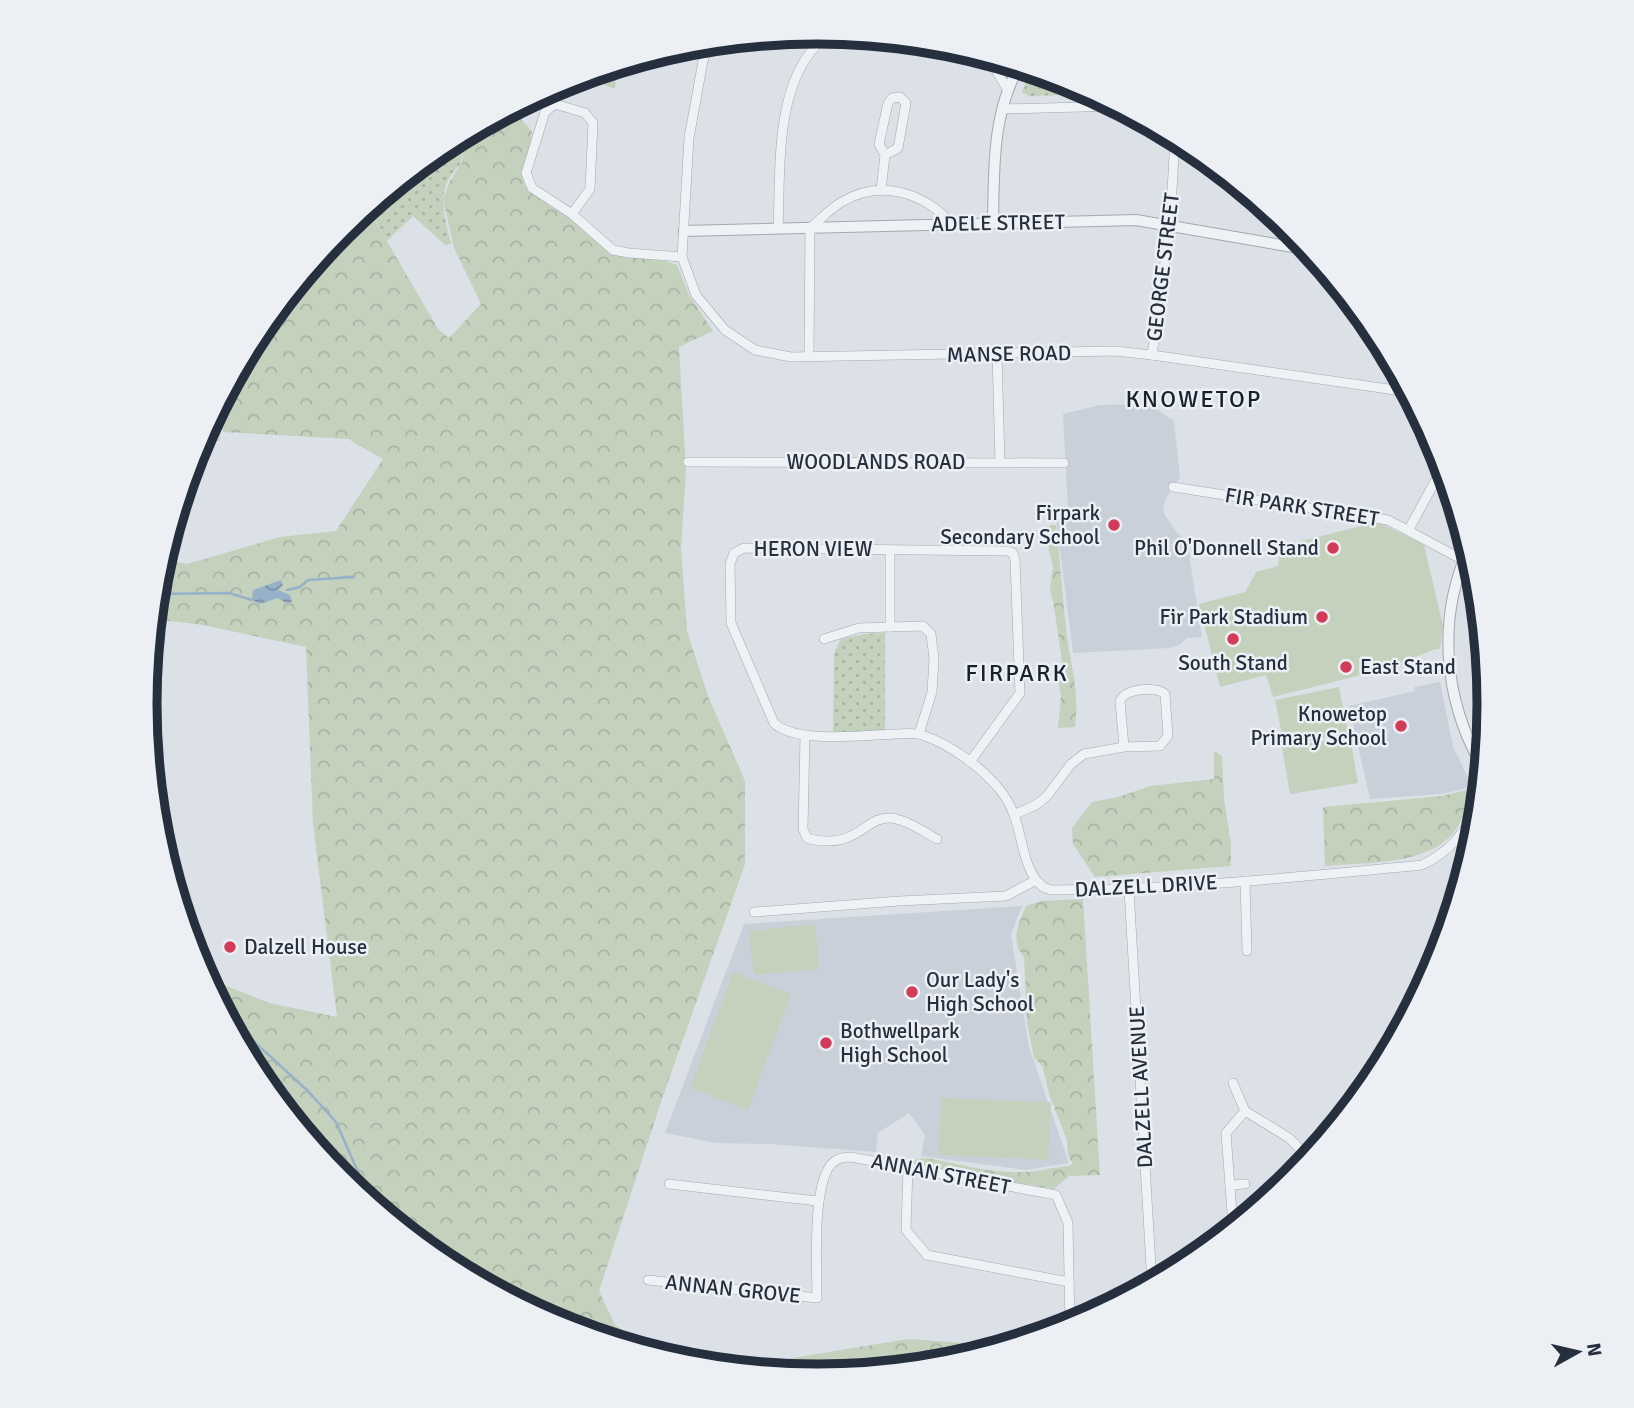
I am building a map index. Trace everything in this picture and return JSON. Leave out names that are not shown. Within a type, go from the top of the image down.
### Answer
[{"type":"street","points":[[778,228],[786,105],[801,66],[816,44]]},
{"type":"street","name":"MANSE ROAD","points":[[705,53],[689,138],[682,257],[695,295],[725,330],[755,350],[791,357],[1115,351],[1398,390]]},
{"type":"street","points":[[995,68],[1007,89]]},
{"type":"street","points":[[993,223],[995,150],[1007,89],[1015,75]]},
{"type":"street","points":[[881,190],[885,155],[879,144],[888,103],[892,98],[900,97],[906,103],[898,148],[885,155]]},
{"type":"street","points":[[572,214],[590,189],[593,123],[585,113],[555,104],[544,112],[526,173],[532,188],[572,214],[613,250],[682,257]]},
{"type":"street","points":[[1003,109],[1099,107]]},
{"type":"street","name":"GEORGE STREET","points":[[1152,355],[1170,226],[1174,149]]},
{"type":"street","points":[[809,357],[810,228],[840,203],[875,190],[904,191],[942,213],[952,224]]},
{"type":"street","name":"ADELE STREET","points":[[684,231],[1136,220],[1293,247]]},
{"type":"street","points":[[997,354],[1000,462]]},
{"type":"street","name":"WOODLANDS ROAD","points":[[688,462],[1064,463]]},
{"type":"street","points":[[1409,529],[1437,478]]},
{"type":"street","name":"FIR PARK STREET","points":[[1173,487],[1395,522],[1461,559]]},
{"type":"street","name":"HERON VIEW","points":[[970,762],[1020,693],[1013,553],[744,548],[730,558],[731,623],[774,723],[785,732],[804,736],[919,734],[949,748],[970,762],[1000,790],[1016,814],[1027,862],[1036,880]]},
{"type":"street","points":[[890,550],[890,627]]},
{"type":"street","points":[[1462,563],[1452,598],[1448,656],[1462,724],[1476,752]]},
{"type":"street","points":[[824,639],[859,628],[923,626],[932,634],[932,692],[919,734]]},
{"type":"street","points":[[1016,814],[1037,805],[1071,764],[1084,754],[1124,747],[1160,746],[1165,742],[1168,736],[1163,691],[1129,692],[1123,695],[1120,701],[1124,747]]},
{"type":"street","points":[[804,736],[803,829],[807,838],[812,841],[842,841],[855,836],[878,820],[892,818],[937,839]]},
{"type":"street","name":"DALZELL DRIVE","points":[[1036,880],[1051,890],[1129,890],[1422,865],[1452,847],[1466,827]]},
{"type":"street","points":[[754,912],[1006,896],[1036,880]]},
{"type":"street","points":[[1245,881],[1247,951]]},
{"type":"street","name":"DALZELL AVENUE","points":[[1129,890],[1151,1273]]},
{"type":"street","points":[[1233,1083],[1245,1111],[1289,1138],[1302,1151]]},
{"type":"street","points":[[1232,1213],[1226,1133],[1245,1111]]},
{"type":"street","name":"ANNAN STREET","points":[[817,1298],[817,1201],[831,1165],[843,1157],[851,1157],[1056,1195],[1068,1223],[1070,1314]]},
{"type":"street","points":[[908,1167],[906,1230],[927,1255],[1069,1282]]},
{"type":"street","points":[[669,1184],[817,1201]]},
{"type":"street","points":[[1230,1185],[1245,1184]]},
{"type":"street","name":"ANNAN GROVE","points":[[648,1280],[817,1298]]},
{"type":"shaded area","name":"Firpark Secondary School","points":[[1144,404],[1174,421],[1180,477],[1163,507],[1165,515],[1178,534],[1187,541],[1202,637],[1187,638],[1181,644],[1170,648],[1073,653],[1055,511],[1068,510],[1063,414],[1100,405]]},
{"type":"shaded area","name":"Knowetop Primary School","points":[[1440,682],[1453,746],[1472,787],[1441,794],[1370,799],[1349,706],[1415,691],[1414,687]]},
{"type":"shaded area","points":[[1022,906],[1011,935],[1029,1047],[1069,1163],[1026,1170],[921,1156],[925,1135],[909,1113],[878,1133],[876,1152],[716,1143],[665,1133],[744,924]]},
{"type":"green space","points":[[616,75],[615,89],[596,82]]},
{"type":"green space","points":[[1028,79],[1072,95],[1029,96],[1022,92]]},
{"type":"green space","points":[[518,116],[532,132],[524,185],[551,207],[594,229],[608,250],[655,258],[677,265],[689,295],[713,331],[679,347],[686,470],[681,548],[687,631],[708,696],[745,781],[745,864],[662,1099],[599,1291],[615,1325],[639,1340],[564,1314],[525,1296],[487,1276],[415,1228],[350,1171],[293,1106],[268,1071],[219,983],[269,1003],[337,1017],[313,824],[306,647],[203,625],[162,620],[172,561],[187,564],[280,537],[336,531],[383,459],[348,439],[223,432],[224,413],[245,374],[293,302],[350,237],[373,217],[438,329],[449,338],[481,304],[454,248],[443,199],[450,181],[462,163],[463,147]]},
{"type":"green space","points":[[463,147],[461,164],[447,182],[444,191],[444,211],[451,244],[445,245],[413,216],[387,241],[373,216],[415,180]]},
{"type":"green space","points":[[220,422],[220,441],[212,441]]},
{"type":"green space","name":"Fir Park Stadium","points":[[1378,522],[1424,545],[1443,626],[1440,649],[1412,658],[1413,662],[1273,697],[1266,675],[1220,687],[1199,604],[1245,592],[1256,572],[1278,566],[1281,546]]},
{"type":"green space","points":[[1050,525],[1056,525],[1075,690],[1075,727],[1058,728],[1061,696],[1057,672],[1062,661],[1050,591],[1053,565],[1047,535]]},
{"type":"green space","points":[[885,633],[885,733],[833,733],[834,653],[841,639]]},
{"type":"green space","points":[[1339,687],[1348,733],[1284,745],[1275,700]]},
{"type":"green space","points":[[1350,736],[1358,783],[1290,794],[1282,748]]},
{"type":"green space","points":[[1214,751],[1222,756],[1231,866],[1095,877],[1073,844],[1072,828],[1092,802],[1151,786],[1214,779]]},
{"type":"green space","points":[[1472,789],[1469,806],[1463,818],[1454,832],[1442,843],[1412,857],[1325,866],[1323,807],[1442,796]]},
{"type":"green space","points":[[1083,899],[1100,1175],[1069,1176],[1054,1189],[910,1163],[928,1158],[1002,1172],[1032,1171],[1073,1164],[1068,1155],[1067,1140],[1049,1094],[1043,1067],[1034,1057],[1027,1023],[1024,957],[1016,938],[1026,906],[1041,901]]},
{"type":"green space","points":[[815,924],[819,969],[754,975],[749,931]]},
{"type":"green space","points":[[733,972],[791,994],[748,1110],[690,1088]]},
{"type":"green space","points":[[941,1098],[1051,1102],[1048,1160],[939,1155]]},
{"type":"green space","points":[[908,1339],[979,1344],[903,1359],[860,1363],[771,1363]]},
{"type":"water","points":[[281,580],[283,585],[278,590],[290,595],[292,602],[286,603],[278,598],[260,604],[252,600],[253,590]]},
{"type":"waterway","points":[[287,590],[300,587],[308,580],[354,577],[344,577]]},
{"type":"waterway","points":[[166,594],[229,593],[252,600]]},
{"type":"waterway","points":[[227,999],[250,1038],[308,1091],[336,1122],[363,1182]]},
{"type":"place","name":"Firpark Secondary School","points":[[1114,525]]},
{"type":"place","name":"Phil O'Donnell Stand","points":[[1333,548]]},
{"type":"place","name":"Fir Park Stadium","points":[[1322,617]]},
{"type":"place","name":"South Stand","points":[[1233,639]]},
{"type":"place","name":"East Stand","points":[[1346,667]]},
{"type":"place","name":"Knowetop Primary School","points":[[1401,726]]},
{"type":"place","name":"Dalzell House","points":[[230,947]]},
{"type":"place","name":"Our Lady's High School","points":[[912,992]]},
{"type":"place","name":"Bothwellpark High School","points":[[826,1043]]},
{"type":"district","name":"KNOWETOP","points":[[1194,399]]},
{"type":"district","name":"FIRPARK","points":[[1017,673]]}]
